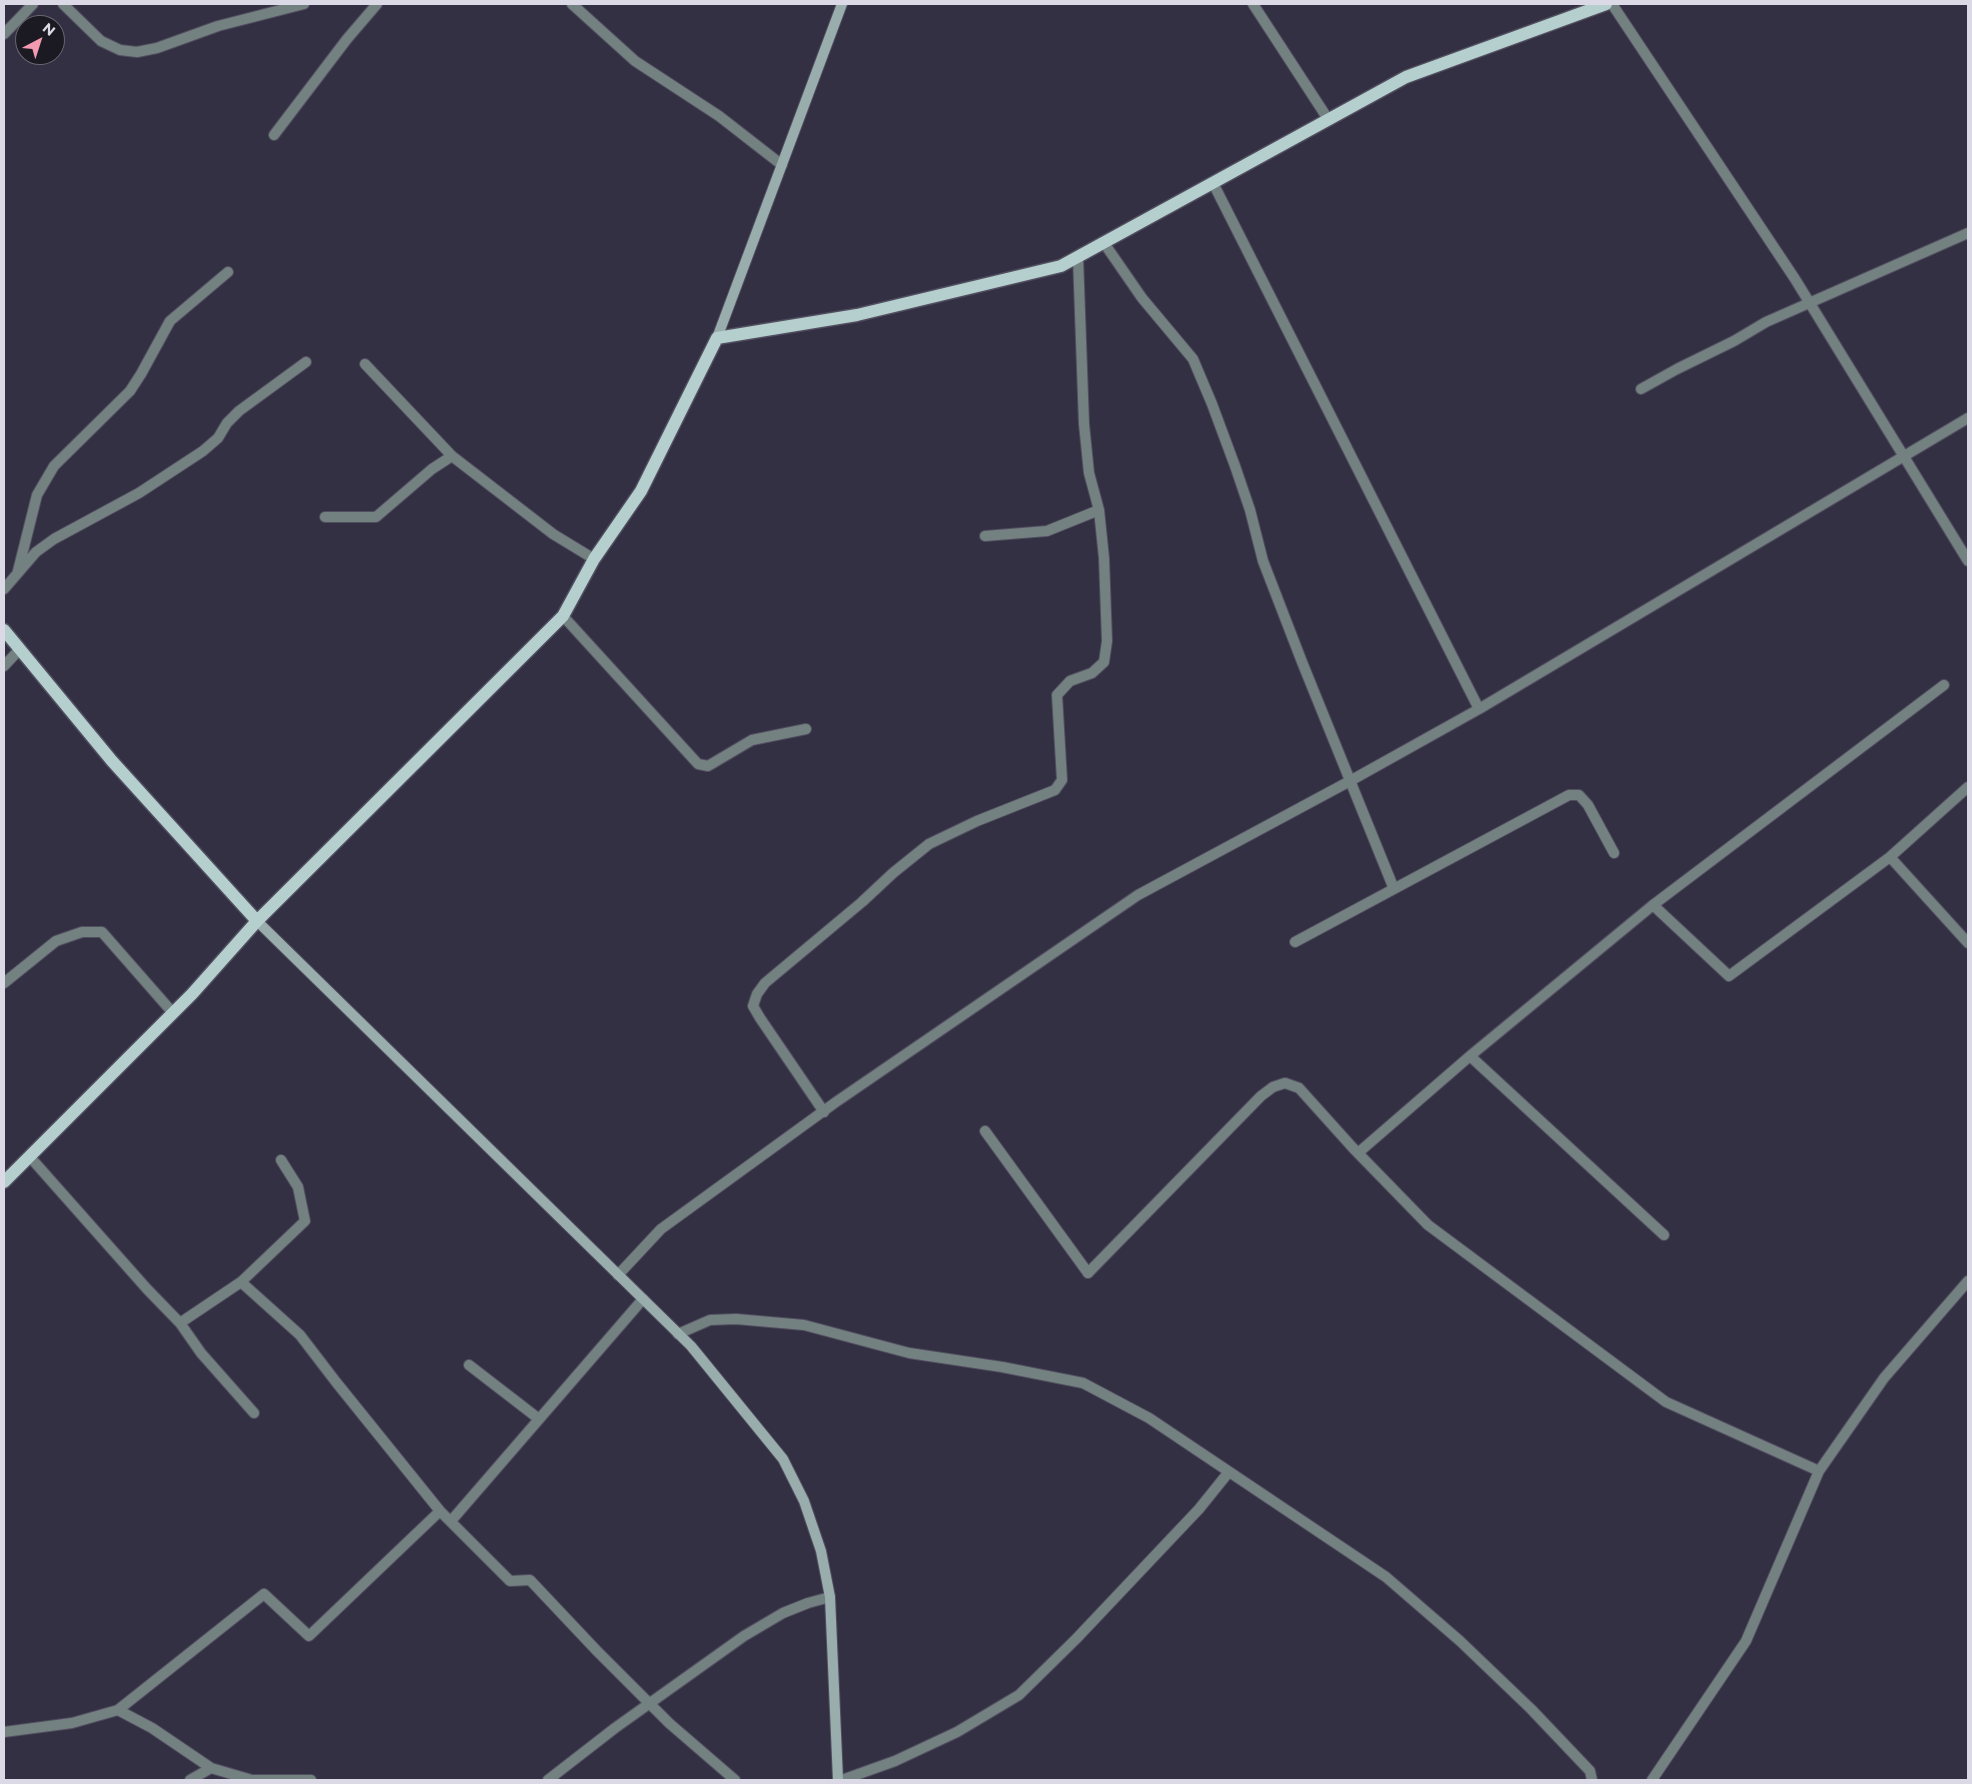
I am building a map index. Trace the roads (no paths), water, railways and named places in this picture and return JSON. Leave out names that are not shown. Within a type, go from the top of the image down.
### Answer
[{"type":"main road","points":[[4,1182],[172,1013],[257,921],[563,616],[594,559],[641,492],[717,338],[842,4]]},
{"type":"main road","points":[[717,338],[857,315],[1061,266],[1406,77],[1606,4]]},
{"type":"main road","points":[[4,630],[112,761],[257,921],[678,1334],[740,1405],[783,1459],[804,1501],[821,1551],[830,1597],[838,1780]]},
{"type":"street","points":[[4,34],[33,4]]},
{"type":"street","points":[[63,4],[101,41],[120,50],[137,52],[158,48],[218,26],[280,8],[304,4]]},
{"type":"street","points":[[274,135],[347,39],[377,4]]},
{"type":"street","points":[[572,4],[635,61],[719,116],[782,166]]},
{"type":"street","points":[[1253,4],[1328,119]]},
{"type":"street","points":[[1612,4],[1810,303],[1968,561]]},
{"type":"street","points":[[1213,182],[1479,709]]},
{"type":"street","points":[[1641,390],[1677,369],[1734,342],[1766,322],[1968,234]]},
{"type":"street","points":[[1104,243],[1142,298],[1193,359],[1212,404],[1241,484],[1264,561],[1302,662],[1394,889]]},
{"type":"street","points":[[824,1112],[753,1006],[757,994],[765,983],[929,844],[977,820],[1055,790],[1062,780],[1057,695],[1070,681],[1092,673],[1104,662],[1107,641],[1104,558],[1099,510],[1089,473],[1084,424],[1078,257]]},
{"type":"street","points":[[18,572],[37,495],[54,466],[130,391],[170,321],[228,272]]},
{"type":"street","points":[[4,589],[36,552],[54,539],[139,494],[203,451],[218,438],[227,423],[239,411],[306,362]]},
{"type":"street","points":[[366,364],[452,456],[553,534],[594,559]]},
{"type":"street","points":[[618,1275],[661,1229],[824,1112],[1138,895],[1479,709],[1968,418]]},
{"type":"street","points":[[325,517],[376,517],[432,469],[452,456]]},
{"type":"street","points":[[985,536],[1047,531],[1099,510]]},
{"type":"street","points":[[563,616],[698,764],[708,766],[752,740],[806,729]]},
{"type":"street","points":[[4,666],[20,649]]},
{"type":"street","points":[[1358,1153],[1470,1056],[1653,905],[1944,685]]},
{"type":"street","points":[[1653,905],[1729,976],[1890,857],[1968,787]]},
{"type":"street","points":[[1295,942],[1569,795],[1579,795],[1588,805],[1614,853]]},
{"type":"street","points":[[1890,857],[1968,943]]},
{"type":"street","points":[[4,983],[56,941],[82,932],[102,932],[172,1013]]},
{"type":"street","points":[[1470,1056],[1664,1235]]},
{"type":"street","points":[[985,1131],[1088,1273],[1261,1096],[1273,1087],[1285,1083],[1299,1088],[1358,1153],[1428,1225],[1666,1402],[1819,1471]]},
{"type":"street","points":[[30,1157],[147,1289],[180,1323],[201,1353],[254,1413]]},
{"type":"street","points":[[180,1323],[241,1282],[305,1221],[298,1187],[281,1160]]},
{"type":"street","points":[[1652,1780],[1746,1641],[1819,1471],[1884,1378],[1968,1281]]},
{"type":"street","points":[[241,1282],[300,1334],[336,1382],[440,1511],[510,1581],[530,1580],[669,1723],[735,1780]]},
{"type":"street","points":[[451,1521],[643,1299]]},
{"type":"street","points":[[678,1334],[710,1320],[736,1319],[804,1326],[909,1353],[1002,1367],[1083,1383],[1149,1418],[1386,1577],[1460,1641],[1531,1709],[1590,1771],[1592,1780]]},
{"type":"street","points":[[469,1365],[540,1419]]},
{"type":"street","points":[[842,1780],[895,1761],[957,1732],[1019,1695],[1076,1639],[1199,1509],[1228,1472]]},
{"type":"street","points":[[4,1732],[72,1723],[118,1710],[264,1594],[309,1636],[440,1511]]},
{"type":"street","points":[[548,1780],[650,1702],[760,1627],[783,1613],[830,1597]]},
{"type":"street","points":[[118,1710],[152,1728],[180,1749],[211,1768],[252,1780],[310,1780]]},
{"type":"street","points":[[190,1780],[211,1768]]}]
